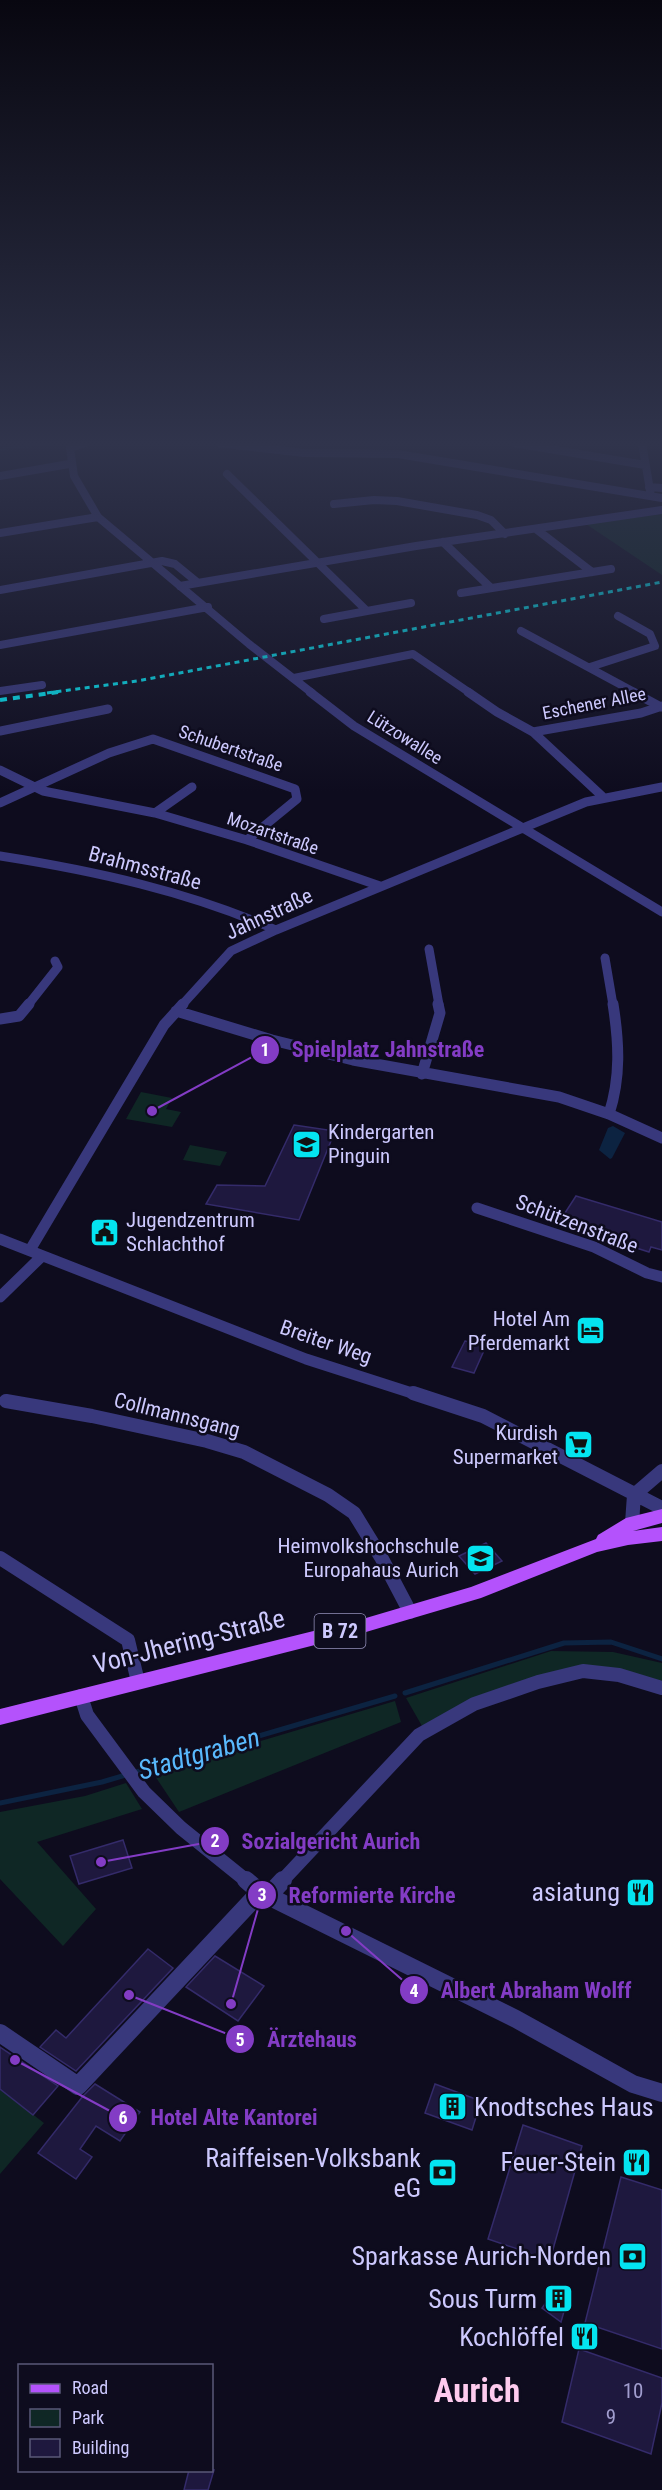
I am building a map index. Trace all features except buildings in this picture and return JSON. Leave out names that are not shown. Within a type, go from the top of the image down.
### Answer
[{"type":"main road","name":"Von-Jhering-Straße","points":[[0,1717],[410,1612],[527,1575],[594,1546],[632,1523],[662,1516]]},
{"type":"main road","name":"Von-Jhering-Straße","points":[[594,1546],[628,1538],[662,1534]]},
{"type":"street","name":"Lützowallee","points":[[147,559],[208,607],[249,644],[354,726],[521,828],[636,894],[662,912]]},
{"type":"street","points":[[311,559],[367,611]]},
{"type":"street","points":[[180,586],[344,559]]},
{"type":"street","points":[[461,559],[491,588]]},
{"type":"street","points":[[575,559],[592,572]]},
{"type":"street","points":[[0,590],[151,563],[171,562],[197,582]]},
{"type":"street","points":[[461,593],[611,569]]},
{"type":"street","points":[[324,619],[411,603]]},
{"type":"street","points":[[0,645],[208,607]]},
{"type":"street","points":[[590,667],[655,646],[650,634],[618,616]]},
{"type":"street","points":[[521,631],[661,706]]},
{"type":"street","points":[[294,678],[413,654],[497,712],[533,732],[603,797]]},
{"type":"street","points":[[0,691],[42,685]]},
{"type":"street","name":"Eschener Allee","points":[[533,732],[640,713],[661,706]]},
{"type":"street","points":[[0,731],[108,709]]},
{"type":"street","name":"Schubertstraße","points":[[34,787],[124,747],[153,739],[295,789],[297,799],[247,840]]},
{"type":"street","name":"Mozartstraße","points":[[0,770],[43,791],[155,813],[247,840],[380,886]]},
{"type":"street","points":[[0,803],[34,787]]},
{"type":"street","points":[[155,813],[192,787]]},
{"type":"street","name":"Jahnstraße","points":[[30,1250],[150,1046],[176,1011],[231,951],[521,828],[603,797],[662,787]]},
{"type":"street","name":"Brahmsstraße","points":[[0,856],[67,866],[141,882],[220,908],[276,930]]},
{"type":"street","points":[[422,1074],[440,1013],[429,949]]},
{"type":"street","points":[[605,958],[619,1067],[617,1092],[609,1114]]},
{"type":"street","points":[[0,1019],[19,1016],[58,967],[55,961]]},
{"type":"street","points":[[176,1011],[272,1040],[364,1063],[541,1093],[609,1114],[662,1138]]},
{"type":"street","name":"Schützenstraße","points":[[477,1208],[594,1247],[647,1273],[662,1277]]},
{"type":"street","name":"Breiter Weg","points":[[0,1239],[306,1359],[483,1416],[662,1508]]},
{"type":"street","points":[[0,1297],[42,1256]]},
{"type":"street","name":"Collmannsgang","points":[[6,1401],[92,1416],[207,1441],[244,1452],[328,1495],[354,1514],[410,1612]]},
{"type":"street","points":[[632,1523],[634,1494],[662,1471]]},
{"type":"street","points":[[0,1558],[128,1640],[138,1682]]},
{"type":"street","points":[[0,2033],[78,2086],[419,1735],[474,1704],[538,1682],[583,1671],[619,1675],[662,1688]]},
{"type":"street","points":[[81,1696],[87,1715],[144,1792],[181,1828],[265,1894],[516,2019],[633,2085],[662,2093]]},
{"type":"green space","points":[[638,559],[662,559],[662,575]]},
{"type":"green space","points":[[141,1092],[172,1098],[166,1109],[181,1112],[172,1127],[126,1119]]},
{"type":"green space","points":[[190,1145],[227,1152],[220,1166],[183,1160]]},
{"type":"green space","points":[[551,1651],[613,1652],[662,1663],[662,1684],[578,1667],[422,1726],[406,1698]]},
{"type":"green space","points":[[395,1701],[401,1722],[179,1812],[153,1773]]},
{"type":"green space","points":[[126,1783],[142,1809],[37,1842],[96,1909],[63,1946],[0,1879],[0,1812],[85,1796]]},
{"type":"green space","points":[[0,2089],[44,2123],[0,2174]]},
{"type":"water","points":[[613,1126],[625,1133],[610,1159],[599,1150],[608,1128]]},
{"type":"waterway","name":"Stadtgraben","points":[[405,1693],[564,1643],[611,1642],[662,1659]]},
{"type":"waterway","name":"Stadtgraben","points":[[0,1803],[102,1782],[395,1696]]},
{"type":"railway","points":[[47,693],[137,681],[662,582]]},
{"type":"railway","points":[[0,700],[58,692]]},
{"type":"place","name":"Spielplatz Jahnstraße","points":[[152,1111]]},
{"type":"place","name":"Kindergarten Pinguin","points":[[307,1144]]},
{"type":"place","name":"Jugendzentrum Schlachthof","points":[[105,1232]]},
{"type":"place","name":"Hotel Am Pferdemarkt","points":[[591,1331]]},
{"type":"place","name":"Kurdish Supermarket","points":[[579,1445]]},
{"type":"place","name":"Heimvolkshochschule Europahaus Aurich","points":[[480,1558]]},
{"type":"place","name":"Sozialgericht Aurich","points":[[101,1862]]},
{"type":"place","name":"asiatung","points":[[641,1892]]},
{"type":"place","name":"Albert Abraham Wolff","points":[[346,1931]]},
{"type":"place","name":"Ärztehaus","points":[[129,1995]]},
{"type":"place","name":"Reformierte Kirche","points":[[231,2004]]},
{"type":"place","name":"Hotel Alte Kantorei","points":[[15,2060]]},
{"type":"place","name":"Knodtsches Haus","points":[[453,2107]]},
{"type":"place","name":"Feuer-Stein","points":[[637,2162]]},
{"type":"place","name":"Raiffeisen-Volksbank eG","points":[[442,2173]]},
{"type":"place","name":"Sparkasse Aurich-Norden","points":[[632,2256]]},
{"type":"place","name":"Sous Turm","points":[[558,2299]]},
{"type":"place","name":"Kochlöffel","points":[[585,2337]]},
{"type":"district","name":"Aurich","points":[[477,2390]]}]
